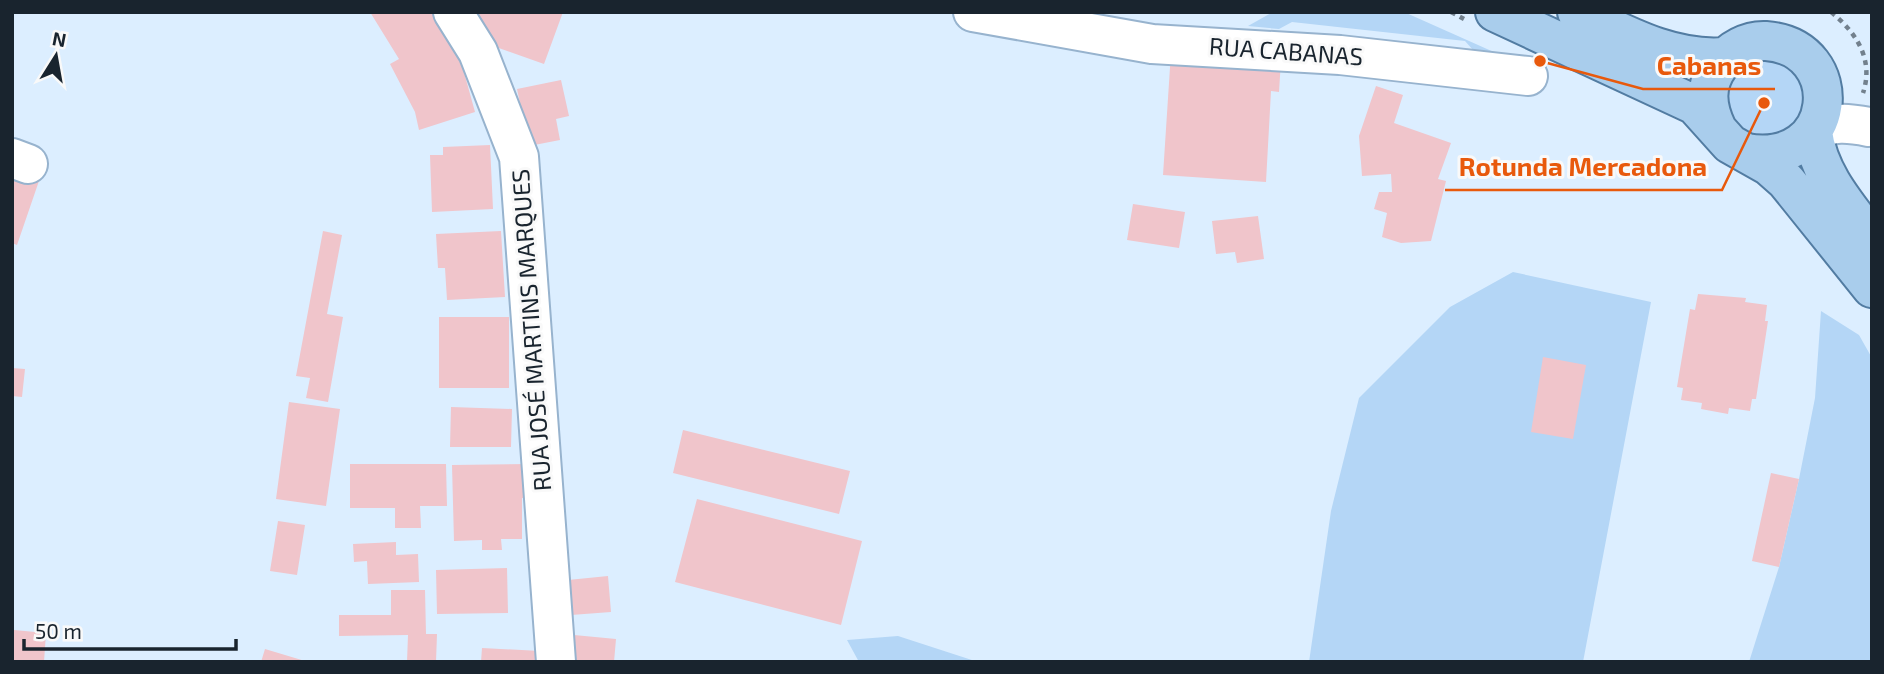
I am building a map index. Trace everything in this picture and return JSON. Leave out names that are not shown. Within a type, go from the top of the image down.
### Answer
[{"type":"main road","points":[[1495,12],[1695,105],[1730,144],[1786,181],[1872,288]]},
{"type":"main road","points":[[1577,12],[1672,54],[1698,59],[1724,57]]},
{"type":"main road","points":[[1717,129],[1709,112],[1708,92],[1713,73],[1724,57],[1741,46],[1760,40],[1779,42],[1797,50],[1811,62],[1820,79],[1815,154],[1824,172],[1872,239]]},
{"type":"main road","points":[[1746,153],[1764,156],[1783,153],[1800,145],[1818,114]]},
{"type":"street","name":"RUA JOSÉ MARTINS MARQUES","points":[[453,12],[478,52],[519,157],[556,662]]},
{"type":"street","name":"RUA CABANAS","points":[[973,12],[1048,19],[1152,44],[1339,55],[1528,76]]},
{"type":"street","points":[[1818,114],[1826,124],[1868,117]]},
{"type":"path","points":[[1831,12],[1862,48],[1868,64],[1868,117]]},
{"type":"shaded area","points":[[1273,12],[1404,12],[1496,53],[1473,50],[1465,41],[1292,22],[1279,29],[1248,26]]},
{"type":"shaded area","points":[[1764,60],[1779,63],[1796,77],[1803,99],[1800,114],[1786,131],[1764,138],[1749,135],[1732,121],[1725,99],[1728,84],[1742,67]]},
{"type":"shaded area","points":[[1513,272],[1651,302],[1583,662],[1309,662],[1331,511],[1359,398],[1450,307]]},
{"type":"shaded area","points":[[1821,311],[1859,335],[1872,358],[1872,662],[1749,662],[1779,567],[1799,479],[1815,398]]},
{"type":"shaded area","points":[[898,636],[978,662],[859,662],[847,640]]},
{"type":"building","points":[[370,12],[439,12],[454,36],[475,112],[419,130],[415,112],[390,64],[399,59]]},
{"type":"building","points":[[471,12],[563,12],[544,64],[496,47]]},
{"type":"building","points":[[1171,52],[1281,60],[1279,92],[1271,91],[1266,182],[1163,175]]},
{"type":"building","points":[[561,80],[569,116],[556,119],[560,140],[529,146],[517,89]]},
{"type":"building","points":[[1376,86],[1403,95],[1394,123],[1451,143],[1438,179],[1446,181],[1431,241],[1401,243],[1382,237],[1387,213],[1374,209],[1379,192],[1392,192],[1391,174],[1362,176],[1359,136]]},
{"type":"building","points":[[490,145],[493,209],[432,212],[430,155],[443,155],[443,147]]},
{"type":"building","points":[[12,168],[40,178],[17,245],[12,243]]},
{"type":"building","points":[[1133,204],[1185,212],[1179,248],[1127,240]]},
{"type":"building","points":[[1258,216],[1264,259],[1237,263],[1235,252],[1216,254],[1212,221]]},
{"type":"building","points":[[323,231],[342,235],[327,314],[343,317],[328,402],[306,398],[310,378],[296,376]]},
{"type":"building","points":[[501,231],[505,297],[447,300],[445,268],[438,268],[436,234]]},
{"type":"building","points":[[1698,294],[1746,298],[1745,302],[1767,305],[1765,321],[1768,321],[1756,399],[1752,399],[1750,411],[1729,408],[1728,414],[1701,409],[1702,403],[1681,400],[1683,388],[1677,387],[1690,309],[1695,310]]},
{"type":"building","points":[[439,317],[509,317],[509,388],[439,388]]},
{"type":"building","points":[[1543,357],[1586,365],[1573,439],[1531,432]]},
{"type":"building","points":[[12,368],[25,369],[22,397],[12,396]]},
{"type":"building","points":[[289,402],[340,409],[326,506],[276,499]]},
{"type":"building","points":[[451,407],[512,409],[511,447],[450,447]]},
{"type":"building","points":[[683,430],[850,471],[839,514],[673,473]]},
{"type":"building","points":[[350,464],[446,464],[447,506],[420,506],[421,528],[395,528],[395,508],[350,508]]},
{"type":"building","points":[[531,464],[532,498],[522,498],[522,539],[501,539],[502,550],[482,550],[482,540],[454,541],[452,465]]},
{"type":"building","points":[[1771,473],[1799,479],[1779,567],[1752,561]]},
{"type":"building","points":[[697,499],[862,541],[841,625],[675,582]]},
{"type":"building","points":[[278,521],[305,525],[297,575],[270,571]]},
{"type":"building","points":[[396,542],[396,555],[418,554],[419,582],[368,584],[367,561],[354,562],[353,544]]},
{"type":"building","points":[[507,568],[508,613],[437,614],[436,570]]},
{"type":"building","points":[[608,576],[611,612],[571,615],[568,580]]},
{"type":"building","points":[[391,590],[425,590],[426,634],[437,634],[436,662],[407,662],[408,635],[339,636],[339,615],[391,615]]},
{"type":"building","points":[[14,630],[46,633],[44,662],[12,662]]},
{"type":"building","points":[[574,635],[616,639],[614,662],[572,662]]},
{"type":"building","points":[[482,648],[540,651],[540,662],[481,662]]},
{"type":"building","points":[[265,649],[305,661],[261,662]]},
{"type":"place","name":"Cabanas","points":[[1540,61]]},
{"type":"place","name":"Rotunda Mercadona","points":[[1764,103]]}]
